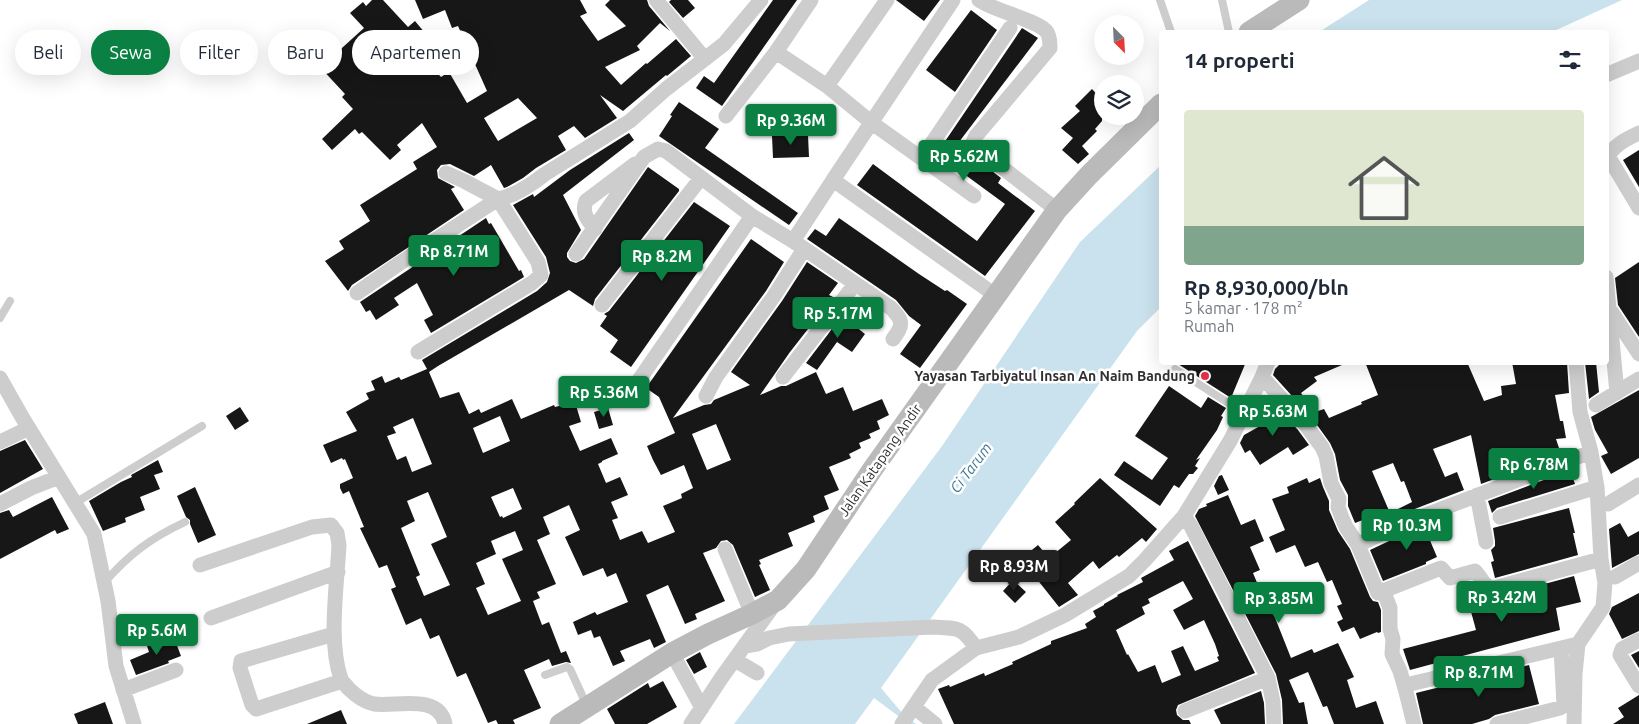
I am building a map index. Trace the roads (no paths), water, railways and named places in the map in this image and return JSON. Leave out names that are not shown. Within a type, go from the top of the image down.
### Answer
[{"type":"street","points":[[656,0],[705,59]]},
{"type":"street","points":[[357,293],[400,262],[498,199],[507,198],[533,184],[545,174],[630,122],[666,88],[724,44],[761,0]]},
{"type":"street","points":[[726,116],[776,52],[811,0]]},
{"type":"street","points":[[827,86],[887,0]]},
{"type":"street","points":[[706,396],[716,378],[774,296],[833,180],[953,0]]},
{"type":"street","points":[[979,0],[1044,30],[1048,34],[1050,48],[976,136],[972,144],[1057,210]]},
{"type":"street","points":[[1252,30],[1298,0]]},
{"type":"street","points":[[922,158],[1010,28]]},
{"type":"street","points":[[776,52],[827,86],[872,123],[974,196]]},
{"type":"street","points":[[1609,74],[1639,61]]},
{"type":"street","name":"Jalan Katapang Andir","points":[[560,724],[672,653],[708,634],[767,609],[806,569],[872,470],[1057,210],[1089,174],[1159,106]]},
{"type":"street","points":[[1609,156],[1621,142],[1639,133]]},
{"type":"street","points":[[595,229],[585,214],[584,207],[586,201],[644,157],[658,149],[666,151],[752,216],[799,245],[891,308],[900,317],[900,329],[893,339]]},
{"type":"street","points":[[576,254],[644,157]]},
{"type":"street","points":[[1609,161],[1639,208]]},
{"type":"street","points":[[418,352],[532,283],[541,275],[538,262],[498,199],[446,173]]},
{"type":"street","points":[[602,305],[701,178]]},
{"type":"street","points":[[833,180],[995,295]]},
{"type":"street","points":[[637,383],[752,216]]},
{"type":"street","points":[[783,377],[855,284]]},
{"type":"street","points":[[1609,302],[1617,393]]},
{"type":"street","points":[[1610,310],[1639,354]]},
{"type":"street","points":[[935,724],[907,717],[932,680],[976,648],[1019,637],[1076,609],[1129,576],[1146,560],[1184,516],[1230,441],[1267,365]]},
{"type":"street","points":[[1574,724],[1574,674],[1578,644],[1603,607],[1605,583],[1601,559],[1597,487],[1591,452],[1580,412],[1576,365]]},
{"type":"street","points":[[1262,377],[1299,417],[1322,447],[1326,456],[1331,484],[1339,499],[1338,507],[1346,527],[1358,545],[1378,593],[1441,568],[1450,578],[1476,572],[1484,584],[1494,588],[1601,559]]},
{"type":"street","points":[[0,378],[28,428],[94,534],[104,583],[116,666],[132,724]]},
{"type":"street","points":[[1596,405],[1639,379]]},
{"type":"street","points":[[0,442],[28,428]]},
{"type":"street","points":[[1358,545],[1402,524],[1591,452]]},
{"type":"street","points":[[0,504],[59,476]]},
{"type":"street","points":[[1500,518],[1597,487]]},
{"type":"street","points":[[1608,504],[1637,490]]},
{"type":"street","points":[[1476,495],[1486,542]]},
{"type":"street","points":[[1184,516],[1191,526],[1268,678],[1273,702],[1274,724]]},
{"type":"street","points":[[200,566],[312,527],[330,525],[336,534],[339,545],[334,634],[342,681],[355,696],[374,704],[413,703],[434,707],[444,717],[445,724]]},
{"type":"street","points":[[724,549],[767,609],[769,638]]},
{"type":"street","points":[[1614,577],[1639,563]]},
{"type":"street","points":[[211,618],[338,572]]},
{"type":"street","points":[[1383,590],[1390,608],[1390,629],[1393,639],[1392,654],[1400,672],[1414,724]]},
{"type":"street","points":[[691,724],[745,646],[767,609]]},
{"type":"street","points":[[745,646],[789,634],[933,627],[950,628],[966,632],[976,648]]},
{"type":"street","points":[[334,634],[241,661],[240,668],[250,699],[256,709],[342,681]]},
{"type":"street","points":[[1639,640],[1620,652],[1639,686]]},
{"type":"street","points":[[1406,692],[1410,684],[1578,644]]},
{"type":"street","points":[[1498,724],[1560,708],[1564,705],[1561,648]]},
{"type":"street","points":[[672,653],[702,708]]},
{"type":"street","points":[[735,660],[757,673]]},
{"type":"street","points":[[123,690],[176,670]]},
{"type":"street","points":[[1185,711],[1268,678]]},
{"type":"lane","points":[[1160,0],[1170,30]]},
{"type":"lane","points":[[1222,0],[1229,30]]},
{"type":"lane","points":[[0,318],[10,301]]},
{"type":"lane","points":[[1175,369],[1244,412]]},
{"type":"lane","points":[[75,503],[202,426]]},
{"type":"lane","points":[[104,583],[119,566],[150,540],[185,522]]},
{"type":"lane","points":[[546,675],[567,667],[570,669],[587,706]]},
{"type":"water","points":[[1369,0],[1622,0],[1556,30],[1322,30]]},
{"type":"water","name":"Ci Tarum","points":[[1159,167],[1159,309],[1137,331],[881,688],[903,714],[916,724],[909,724],[874,698],[855,724],[734,724],[942,446],[1080,242]]},
{"type":"place","name":"Yayasan Tarbiyatul Insan An Naim Bandung","points":[[1205,376]]}]
